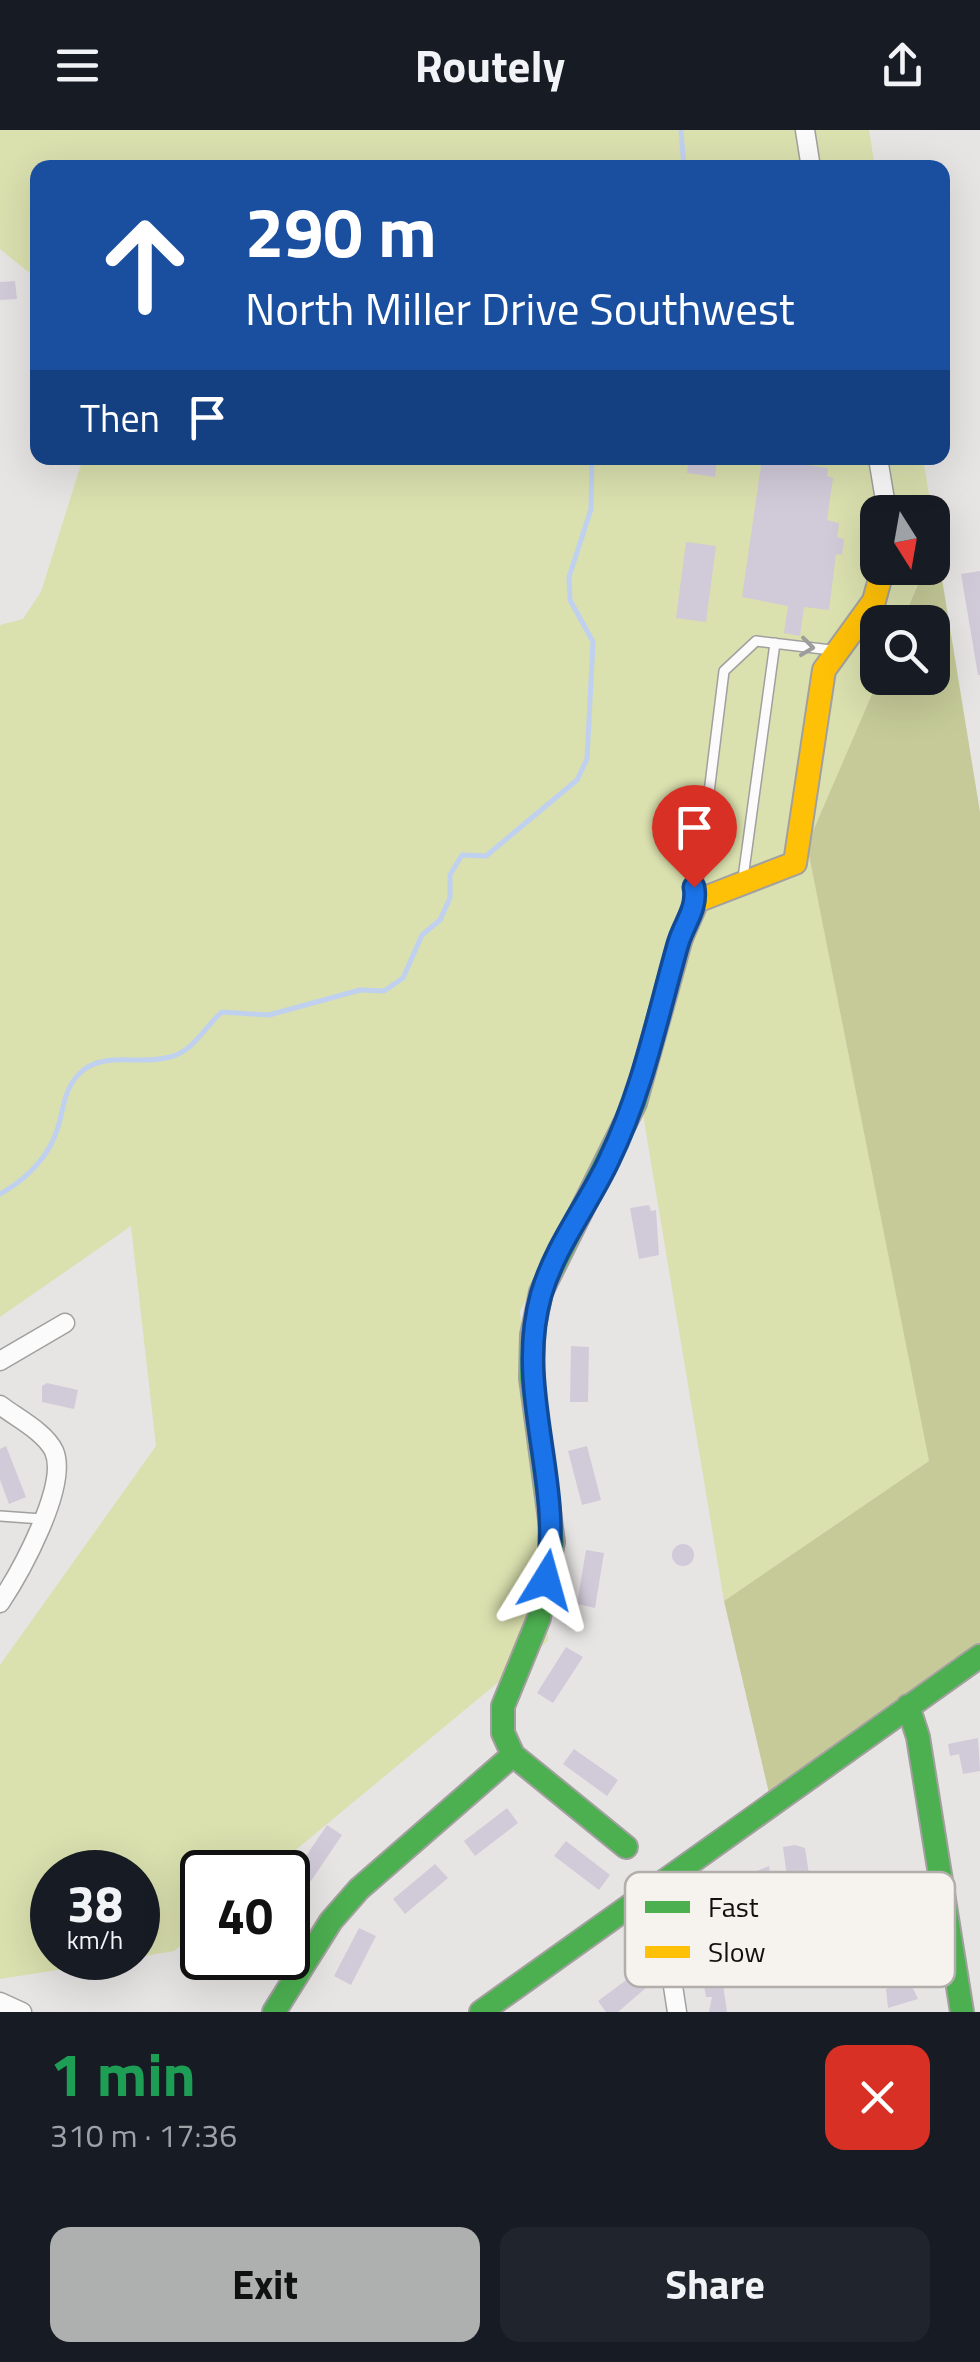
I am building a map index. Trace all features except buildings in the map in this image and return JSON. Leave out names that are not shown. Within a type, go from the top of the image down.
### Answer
[{"type":"street","points":[[805,130],[810,160]]},
{"type":"street","points":[[879,465],[884,495]]},
{"type":"street","points":[[626,1847],[512,1755],[503,1733],[503,1706],[538,1618],[554,1542],[531,1378],[532,1334],[556,1256],[608,1162],[635,1103],[681,936],[696,901],[795,863],[824,670],[874,601],[879,585]]},
{"type":"street","points":[[0,1361],[65,1323]]},
{"type":"street","points":[[0,1406],[46,1440],[58,1467],[55,1492],[0,1603]]},
{"type":"street","points":[[675,1872],[980,1656]]},
{"type":"street","points":[[908,1706],[918,1737],[940,1872]]},
{"type":"street","points":[[274,2012],[287,2000],[317,1939],[342,1906],[474,1796],[512,1755]]},
{"type":"street","points":[[481,2012],[625,1908]]},
{"type":"street","points":[[955,1968],[962,2012]]},
{"type":"street","points":[[673,1987],[677,2012]]},
{"type":"street","points":[[0,2002],[22,2012]]},
{"type":"lane","points":[[696,901],[694,887],[724,671],[756,641],[838,651]]},
{"type":"lane","points":[[742,885],[775,643]]},
{"type":"lane","points":[[0,1516],[42,1519]]},
{"type":"green space","points":[[0,130],[869,130],[874,160],[30,160],[30,273],[0,249]]},
{"type":"green space","points":[[81,465],[924,465],[929,495],[860,495],[860,585],[918,585],[909,605],[860,605],[860,695],[872,695],[807,845],[929,1461],[724,1601],[639,1090],[520,1311],[548,1641],[296,1850],[180,1850],[180,1946],[174,1951],[160,1953],[160,1850],[30,1850],[30,1974],[0,1979],[0,1665],[156,1446],[131,1226],[0,1317],[0,625],[23,619],[41,592]]},
{"type":"green space","points":[[918,585],[943,585],[946,605],[909,605]]},
{"type":"green space","points":[[950,628],[980,812],[980,1652],[772,1806],[724,1601],[929,1461],[807,845],[872,695],[950,695]]},
{"type":"waterway","points":[[681,130],[683,160]]},
{"type":"waterway","points":[[0,1194],[24,1177],[50,1147],[69,1088],[90,1066],[111,1060],[159,1059],[178,1054],[222,1012],[269,1015],[360,990],[384,991],[403,978],[422,935],[440,920],[450,898],[450,875],[462,855],[486,856],[577,780],[587,759],[593,642],[570,600],[569,577],[591,509],[592,465]]},
{"type":"traffic: fast","points":[[626,1847],[513,1755],[503,1733],[503,1706],[539,1618],[553,1542],[531,1378],[532,1335],[541,1292],[635,1103],[681,938]]},
{"type":"traffic: fast","points":[[677,1872],[980,1656]]},
{"type":"traffic: fast","points":[[908,1706],[918,1737],[940,1872]]},
{"type":"traffic: fast","points":[[274,2012],[331,1921],[359,1889],[513,1755]]},
{"type":"traffic: fast","points":[[481,2012],[625,1909]]},
{"type":"traffic: fast","points":[[955,1968],[962,2012]]},
{"type":"traffic: slow","points":[[681,938],[697,901],[795,863],[824,670],[874,601],[878,585]]},
{"type":"route","points":[[546,1580],[554,1542],[553,1514],[536,1425],[532,1334],[556,1256],[608,1162],[635,1103],[656,1037],[678,942],[696,901],[694,887]]}]
